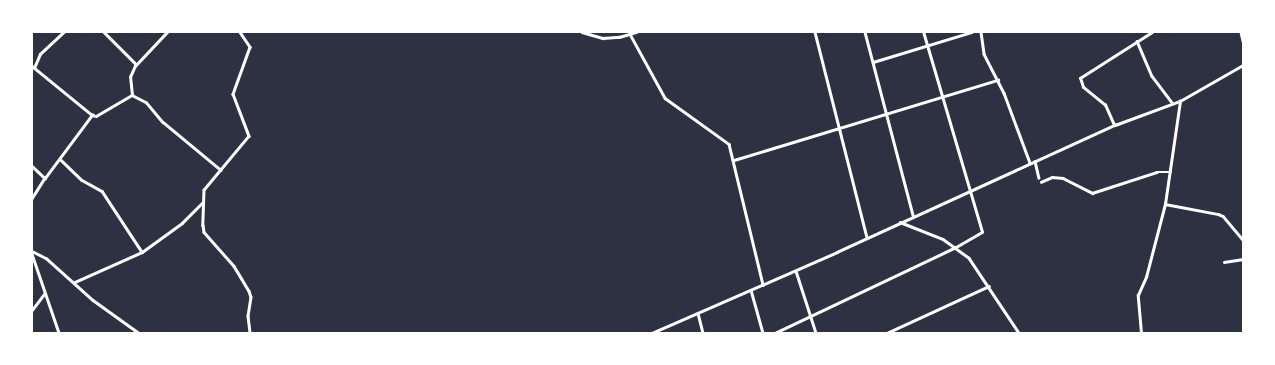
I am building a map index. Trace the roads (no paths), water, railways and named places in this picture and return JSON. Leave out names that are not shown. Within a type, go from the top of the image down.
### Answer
[{"type":"street","points":[[64,32],[40,54],[33,67],[92,115],[96,116],[132,95]]},
{"type":"street","points":[[104,32],[136,64]]},
{"type":"street","points":[[132,95],[130,77],[136,64],[167,32]]},
{"type":"street","points":[[240,32],[250,47],[233,94],[249,136],[204,190],[202,203],[204,232],[234,266],[251,297],[248,316],[250,333]]},
{"type":"street","points":[[582,32],[603,38],[636,32]]},
{"type":"street","points":[[815,32],[838,128],[867,237]]},
{"type":"street","points":[[865,32],[913,216]]},
{"type":"street","points":[[775,333],[956,247],[982,232],[971,189],[923,32]]},
{"type":"street","points":[[873,62],[972,32]]},
{"type":"street","points":[[981,32],[984,54],[998,80],[1030,163]]},
{"type":"street","points":[[1114,125],[1105,105],[1083,87],[1080,78],[1152,32]]},
{"type":"street","points":[[1241,32],[1243,41]]},
{"type":"street","points":[[630,34],[662,94],[726,140],[734,160],[763,285]]},
{"type":"street","points":[[1138,41],[1152,76],[1172,103]]},
{"type":"street","points":[[652,333],[796,271],[971,189],[1114,125],[1180,101],[1243,65]]},
{"type":"street","points":[[734,160],[998,80]]},
{"type":"street","points":[[132,95],[146,102],[163,122],[221,170]]},
{"type":"street","points":[[1141,333],[1138,295],[1146,277],[1165,204],[1171,172],[1180,101]]},
{"type":"street","points":[[32,199],[45,178],[92,115]]},
{"type":"street","points":[[60,159],[82,180],[102,192],[142,252]]},
{"type":"street","points":[[1035,161],[1040,178]]},
{"type":"street","points":[[32,166],[45,178]]},
{"type":"street","points":[[1040,182],[1052,177],[1063,178],[1092,193],[1157,172],[1171,172]]},
{"type":"street","points":[[75,282],[142,252],[182,223],[202,203]]},
{"type":"street","points":[[1165,204],[1223,216],[1243,240]]},
{"type":"street","points":[[900,222],[956,247],[969,258],[1019,333]]},
{"type":"street","points":[[32,253],[46,258],[75,282],[93,300],[139,333]]},
{"type":"street","points":[[32,253],[44,294],[59,333]]},
{"type":"street","points":[[1224,262],[1243,259]]},
{"type":"street","points":[[796,271],[816,333]]},
{"type":"street","points":[[886,333],[989,286]]},
{"type":"street","points":[[751,290],[764,333]]},
{"type":"street","points":[[32,310],[44,294]]},
{"type":"street","points":[[698,313],[703,333]]}]
